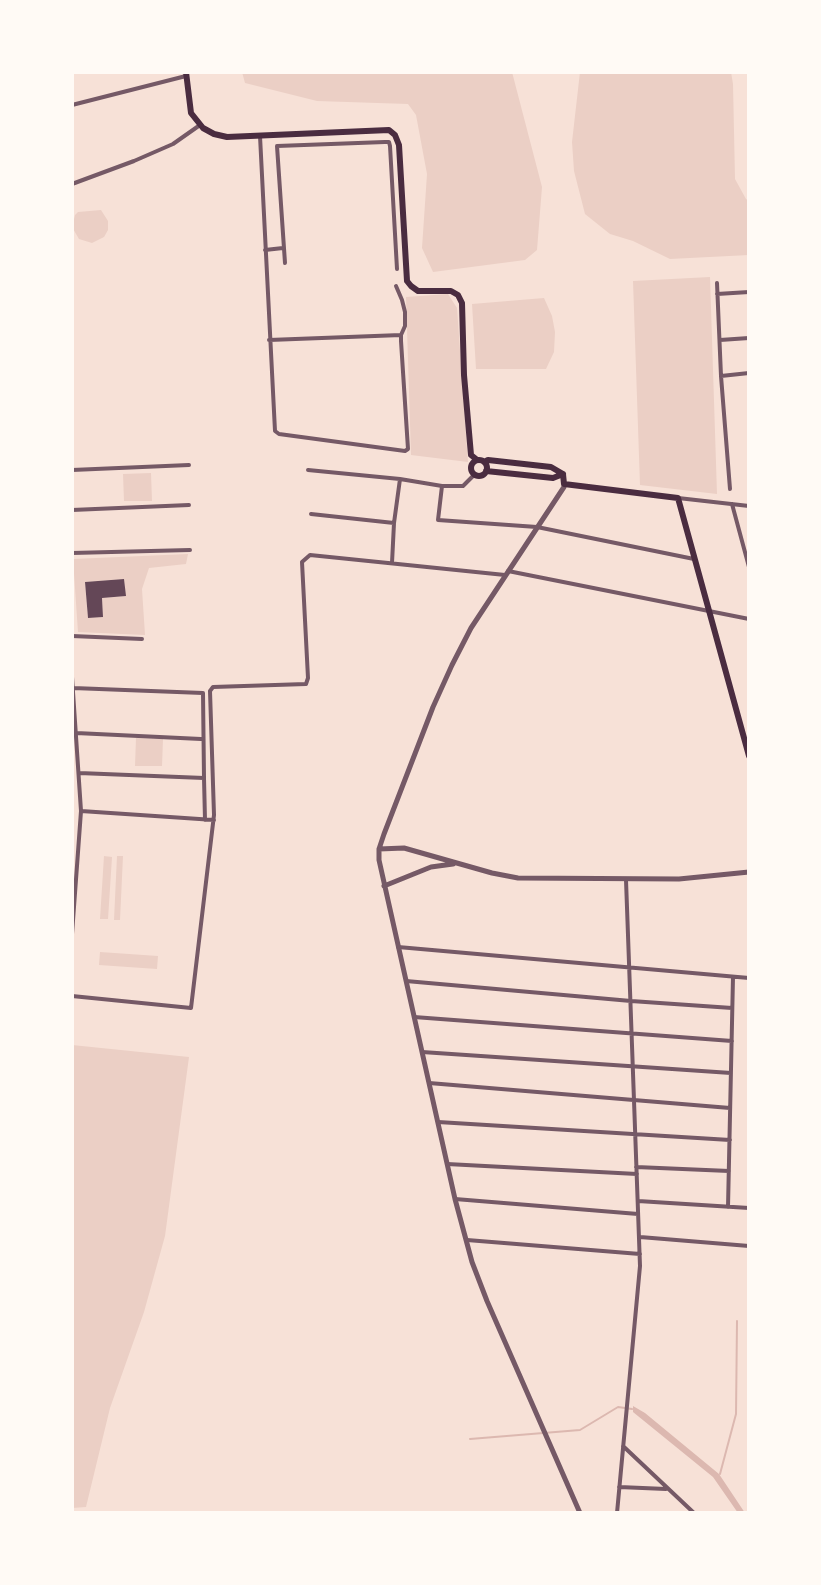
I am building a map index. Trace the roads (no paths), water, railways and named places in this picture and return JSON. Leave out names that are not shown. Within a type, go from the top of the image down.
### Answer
[{"type":"main road","points":[[186,74],[191,113],[200,125],[214,134],[227,137],[389,130],[395,135],[399,145],[406,278],[418,291],[451,291],[458,295],[462,303],[471,455],[480,460],[486,471]]},
{"type":"main road","points":[[488,460],[551,467],[563,474],[553,478],[486,471],[480,476],[474,475],[470,468],[472,463],[488,460]]},
{"type":"main road","points":[[563,474],[564,484],[678,498],[749,756]]},
{"type":"street","points":[[72,105],[186,74]]},
{"type":"street","points":[[72,184],[173,144],[200,125]]},
{"type":"street","points":[[260,136],[275,431],[279,434],[408,449],[401,335],[405,312],[397,288],[409,284]]},
{"type":"street","points":[[285,263],[277,146],[389,142],[397,269]]},
{"type":"street","points":[[395,226],[403,225]]},
{"type":"street","points":[[265,250],[284,248]]},
{"type":"street","points":[[717,283],[730,489]]},
{"type":"street","points":[[717,294],[749,292]]},
{"type":"street","points":[[269,340],[401,335]]},
{"type":"street","points":[[720,340],[749,338]]},
{"type":"street","points":[[721,376],[749,373]]},
{"type":"street","points":[[72,470],[189,465]]},
{"type":"street","points":[[308,470],[442,486],[463,486],[474,475]]},
{"type":"street","points":[[392,563],[400,479]]},
{"type":"street","points":[[564,484],[471,628],[452,665],[379,849],[379,860],[472,1262],[580,1513]]},
{"type":"street","points":[[442,486],[438,520],[537,527],[694,559]]},
{"type":"street","points":[[678,498],[749,506]]},
{"type":"street","points":[[732,504],[749,567]]},
{"type":"street","points":[[72,510],[189,505]]},
{"type":"street","points":[[311,514],[394,523]]},
{"type":"street","points":[[72,553],[190,550]]},
{"type":"street","points":[[72,996],[191,1008],[214,820],[210,691],[213,687],[306,684],[302,562],[310,555],[507,573],[749,619]]},
{"type":"street","points":[[72,636],[142,639]]},
{"type":"street","points":[[72,677],[81,811],[72,934]]},
{"type":"street","points":[[73,688],[203,693],[205,820]]},
{"type":"street","points":[[76,733],[202,739]]},
{"type":"street","points":[[79,773],[204,778]]},
{"type":"street","points":[[81,811],[214,820]]},
{"type":"street","points":[[379,849],[404,848],[518,878],[679,879],[749,872]]},
{"type":"street","points":[[428,855],[429,868]]},
{"type":"street","points":[[384,886],[429,868],[458,863]]},
{"type":"street","points":[[617,1513],[640,1266],[626,880]]},
{"type":"street","points":[[398,947],[749,978]]},
{"type":"street","points":[[728,1207],[733,977]]},
{"type":"street","points":[[406,981],[732,1008]]},
{"type":"street","points":[[414,1017],[732,1041]]},
{"type":"street","points":[[422,1052],[731,1073]]},
{"type":"street","points":[[429,1083],[730,1108]]},
{"type":"street","points":[[438,1122],[730,1140]]},
{"type":"street","points":[[447,1164],[637,1174]]},
{"type":"street","points":[[636,1167],[729,1171]]},
{"type":"street","points":[[455,1199],[638,1214]]},
{"type":"street","points":[[638,1201],[749,1208]]},
{"type":"street","points":[[639,1237],[749,1246]]},
{"type":"street","points":[[466,1240],[640,1254]]},
{"type":"street","points":[[623,1446],[694,1513]]},
{"type":"street","points":[[619,1487],[669,1489]]},
{"type":"waterway","points":[[720,1474],[736,1414],[737,1321]]},
{"type":"waterway","points":[[470,1439],[580,1430],[618,1407],[632,1409]]}]
